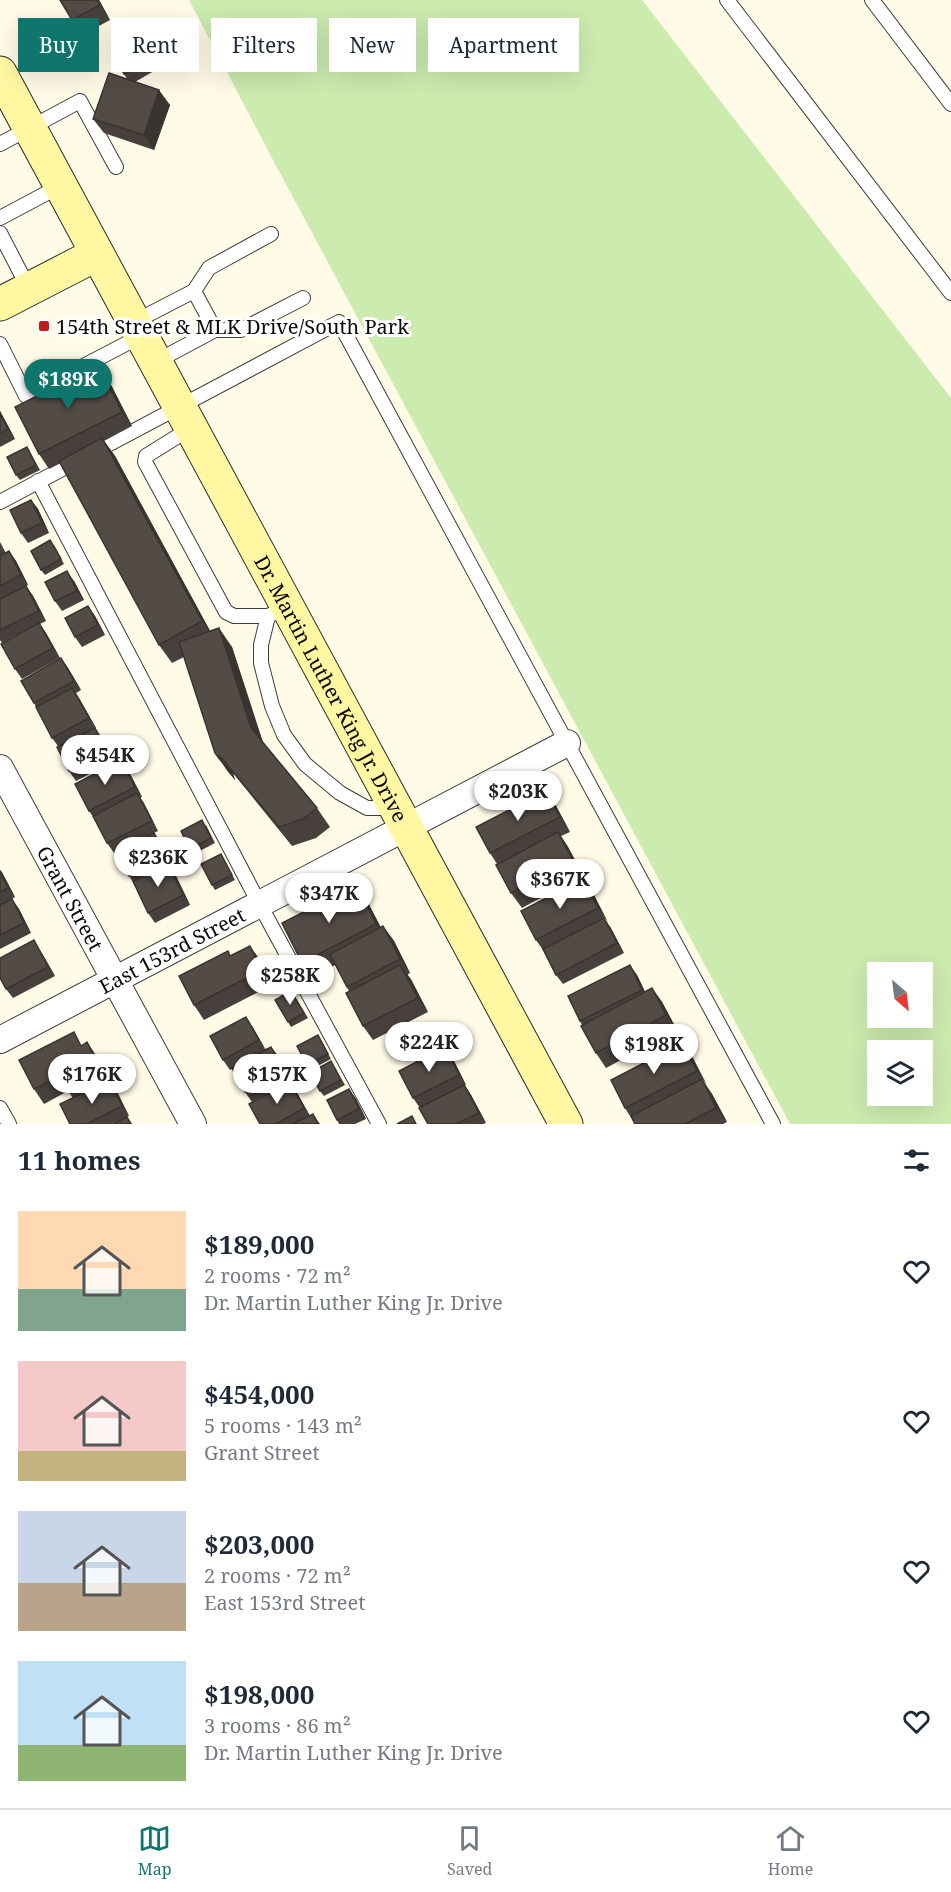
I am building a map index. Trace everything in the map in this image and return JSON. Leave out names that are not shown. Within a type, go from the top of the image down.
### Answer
[{"type":"street","name":"Dr. Martin Luther King Jr. Drive","points":[[0,73],[185,417],[278,611],[401,818],[566,1124]]},
{"type":"street","points":[[0,304],[97,254]]},
{"type":"street","name":"East 153rd Street","points":[[0,1040],[260,905],[401,818],[567,743]]},
{"type":"street","name":"Grant Street","points":[[0,768],[193,1124]]},
{"type":"lane","points":[[727,0],[951,293]]},
{"type":"lane","points":[[872,0],[951,104]]},
{"type":"lane","points":[[0,144],[80,101],[116,167]]},
{"type":"lane","points":[[0,218],[60,186]]},
{"type":"lane","points":[[0,234],[30,289]]},
{"type":"lane","points":[[144,340],[194,291],[208,268],[271,234]]},
{"type":"lane","points":[[194,291],[215,330]]},
{"type":"lane","points":[[0,344],[26,396],[144,340],[215,330],[241,330],[303,298]]},
{"type":"lane","points":[[0,502],[38,482],[185,417],[339,322],[773,1124]]},
{"type":"lane","points":[[185,417],[146,456],[145,462],[226,612],[234,615],[278,611]]},
{"type":"lane","points":[[38,482],[260,905],[379,1124]]},
{"type":"lane","points":[[278,611],[261,645],[261,663],[272,706],[284,735],[306,764],[340,793],[367,808],[401,818]]},
{"type":"lane","points":[[0,1108],[9,1124]]},
{"type":"green space","points":[[189,0],[642,0],[951,398],[951,1124],[790,1124],[227,72],[317,72],[317,18],[211,18],[211,42]]},
{"type":"building","points":[[60,0],[97,0],[100,5],[76,18],[71,18]]},
{"type":"building","points":[[109,73],[159,90],[144,135],[93,119]]},
{"type":"building","points":[[98,365],[122,412],[39,454],[15,407]]},
{"type":"building","points":[[0,414],[8,429],[0,433]]},
{"type":"building","points":[[102,438],[202,621],[159,645],[59,461]]},
{"type":"building","points":[[27,447],[36,465],[16,475],[7,457]]},
{"type":"building","points":[[31,500],[42,523],[21,533],[10,510]]},
{"type":"building","points":[[50,540],[61,559],[41,570],[31,551]]},
{"type":"building","points":[[9,551],[21,575],[0,586],[0,556]]},
{"type":"building","points":[[67,571],[77,591],[55,601],[45,582]]},
{"type":"building","points":[[26,586],[39,611],[0,630],[0,599]]},
{"type":"building","points":[[88,606],[98,625],[75,637],[65,618]]},
{"type":"building","points":[[39,623],[53,648],[15,669],[1,644]]},
{"type":"building","points":[[219,628],[251,728],[317,808],[303,819],[279,827],[215,753],[179,642]]},
{"type":"building","points":[[61,658],[74,681],[34,703],[21,681]]},
{"type":"building","points":[[72,688],[89,718],[52,738],[36,707]]},
{"type":"building","points":[[95,728],[107,752],[69,771],[57,747]]},
{"type":"building","points":[[121,760],[135,787],[89,811],[75,784]]},
{"type":"building","points":[[546,791],[560,817],[490,853],[476,827]]},
{"type":"building","points":[[137,793],[152,821],[107,843],[93,816]]},
{"type":"building","points":[[202,820],[211,838],[190,849],[181,831]]},
{"type":"building","points":[[558,832],[573,861],[511,893],[496,865]]},
{"type":"building","points":[[154,833],[166,855],[129,876],[116,853]]},
{"type":"building","points":[[221,854],[232,875],[212,885],[201,864]]},
{"type":"building","points":[[168,864],[183,895],[148,913],[133,881]]},
{"type":"building","points":[[0,872],[8,888],[0,892]]},
{"type":"building","points":[[583,879],[598,908],[536,940],[521,911]]},
{"type":"building","points":[[356,885],[376,924],[302,963],[282,923]]},
{"type":"building","points":[[12,899],[24,923],[0,935],[0,905]]},
{"type":"building","points":[[604,918],[617,943],[556,975],[543,949]]},
{"type":"building","points":[[383,926],[400,959],[347,987],[330,954]]},
{"type":"building","points":[[34,940],[48,967],[6,989],[0,978],[0,958]]},
{"type":"building","points":[[250,946],[262,970],[194,1005],[179,976],[228,951],[230,956]]},
{"type":"building","points":[[400,965],[418,998],[363,1026],[346,993]]},
{"type":"building","points":[[630,965],[642,990],[580,1021],[568,996]]},
{"type":"building","points":[[652,988],[666,1015],[596,1053],[581,1026]]},
{"type":"building","points":[[291,991],[304,1013],[288,1022],[275,1000]]},
{"type":"building","points":[[246,1017],[259,1040],[223,1060],[210,1036]]},
{"type":"building","points":[[74,1032],[81,1046],[87,1042],[102,1071],[67,1090],[60,1076],[34,1089],[19,1060]]},
{"type":"building","points":[[318,1035],[328,1054],[307,1065],[297,1046]]},
{"type":"building","points":[[682,1043],[697,1071],[625,1108],[611,1080]]},
{"type":"building","points":[[271,1047],[284,1071],[245,1092],[232,1068]]},
{"type":"building","points":[[445,1047],[459,1075],[413,1098],[399,1071]]},
{"type":"building","points":[[331,1061],[341,1080],[320,1091],[310,1073]]},
{"type":"building","points":[[702,1079],[716,1108],[685,1124],[635,1124],[631,1116]]},
{"type":"building","points":[[109,1080],[122,1106],[87,1124],[70,1124],[60,1104]]},
{"type":"building","points":[[289,1082],[304,1108],[276,1124],[260,1124],[249,1104]]},
{"type":"building","points":[[464,1085],[479,1113],[456,1124],[428,1124],[419,1108]]},
{"type":"building","points":[[349,1089],[359,1109],[337,1120],[327,1100]]},
{"type":"building","points":[[313,1114],[318,1124],[293,1124]]},
{"type":"building","points":[[412,1116],[416,1124],[397,1124]]},
{"type":"building","points":[[127,1117],[131,1124],[114,1124]]},
{"type":"place","name":"154th Street & MLK Drive/South Park","points":[[44,326]]}]
